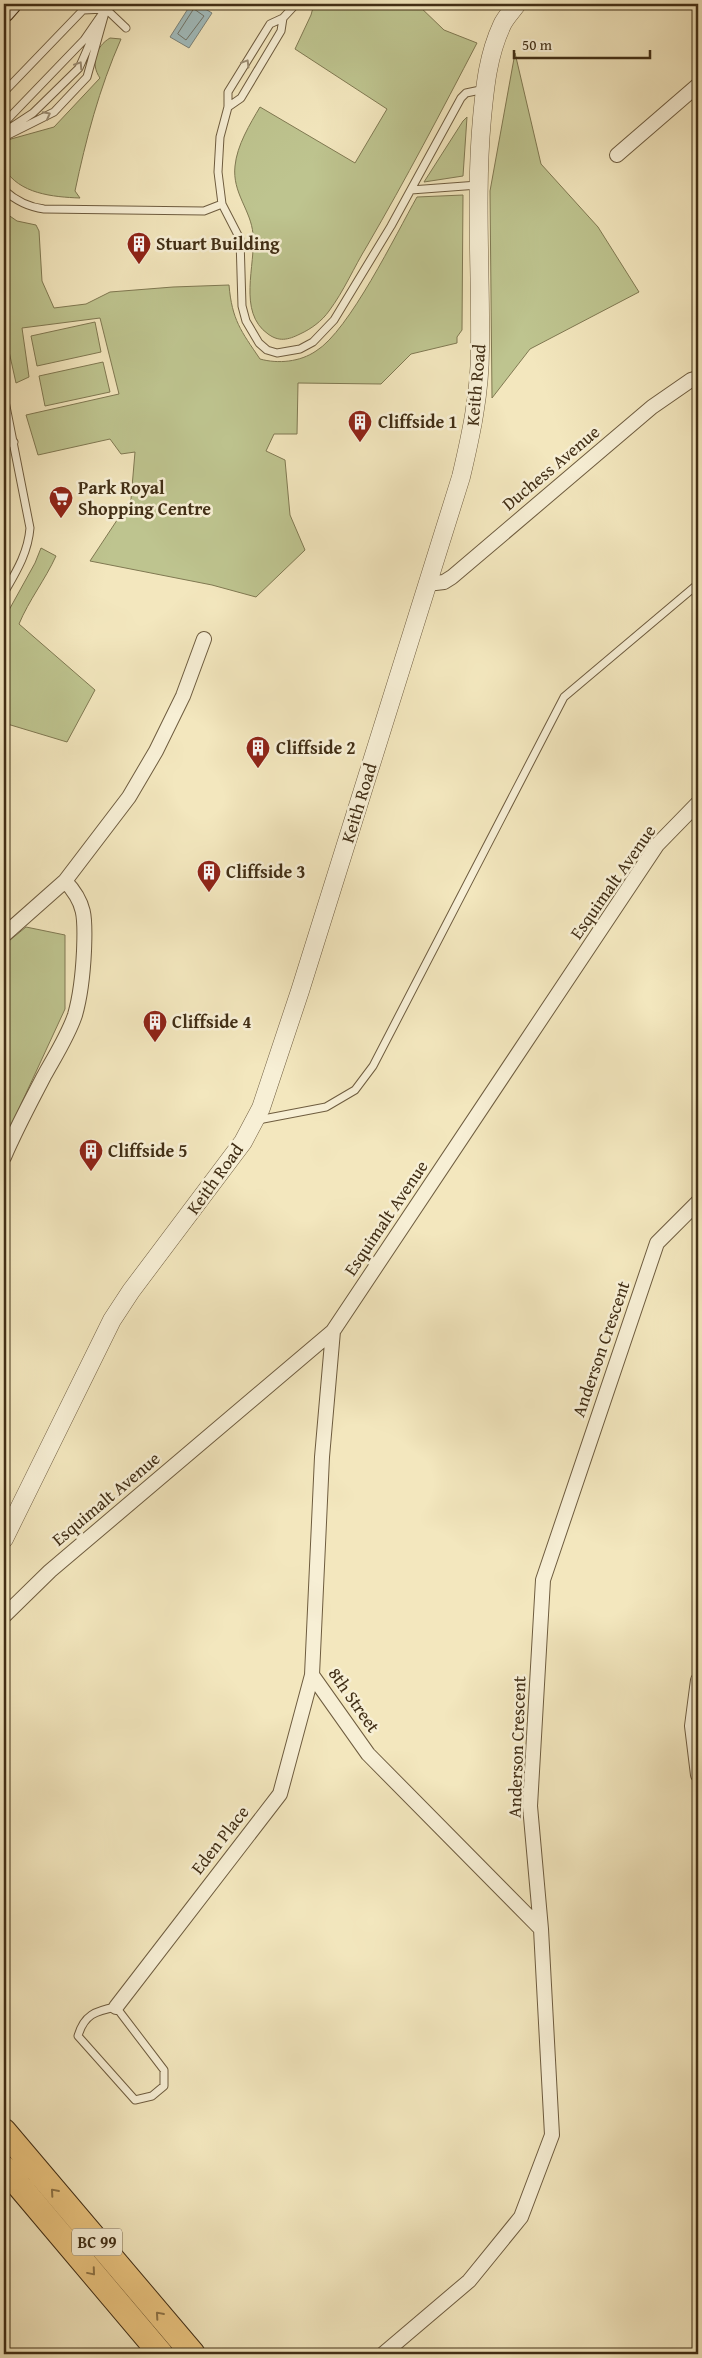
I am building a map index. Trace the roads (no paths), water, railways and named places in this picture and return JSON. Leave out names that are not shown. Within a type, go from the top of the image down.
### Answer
[{"type":"highway","name":"BC 99","points":[[4,2131],[191,2354]]},
{"type":"highway","name":"BC 99","points":[[4,2168],[161,2354]]},
{"type":"main road","points":[[4,12],[12,4]]},
{"type":"street","name":"Keith Road","points":[[4,1540],[112,1320],[131,1291],[243,1142],[261,1108],[300,991],[461,477],[477,402],[480,351],[478,185],[485,88],[490,55],[502,24],[517,4]]},
{"type":"street","points":[[616,155],[698,86]]},
{"type":"street","name":"Duchess Avenue","points":[[427,584],[444,582],[452,577],[652,407],[691,380],[698,378]]},
{"type":"street","points":[[4,935],[65,881],[129,797],[156,751],[183,696],[204,639]]},
{"type":"street","name":"Esquimalt Avenue","points":[[4,1616],[32,1588],[333,1331],[657,845],[698,803]]},
{"type":"street","points":[[4,1157],[22,1117],[67,1034],[75,1015],[80,993],[85,928],[83,907],[77,894],[65,881]]},
{"type":"street","name":"Anderson Crescent","points":[[383,2354],[469,2281],[520,2217],[552,2135],[541,1929],[530,1806],[543,1580],[656,1243],[698,1202]]},
{"type":"street","name":"8th Street","points":[[333,1331],[322,1457],[312,1675],[368,1754],[541,1929]]},
{"type":"street","name":"Esquimalt Avenue","points":[[4,1604],[32,1588]]},
{"type":"street","name":"Eden Place","points":[[116,2007],[280,1794],[312,1675]]},
{"type":"street","points":[[698,1680],[692,1726],[698,1775]]},
{"type":"lane","points":[[296,4],[283,18],[270,24],[228,92],[228,106],[220,137],[218,172],[222,204],[240,239],[242,306],[246,321],[259,343],[267,350],[277,353],[300,349],[312,342],[334,320],[411,190],[461,98],[466,94],[485,88]]},
{"type":"lane","points":[[4,92],[81,7],[107,6]]},
{"type":"lane","points":[[107,6],[126,28]]},
{"type":"lane","points":[[4,123],[84,40],[107,6]]},
{"type":"lane","points":[[4,132],[33,113],[79,68],[107,6]]},
{"type":"lane","points":[[4,137],[54,112],[87,77],[107,6]]},
{"type":"lane","points":[[228,106],[241,98],[281,32],[283,18]]},
{"type":"lane","points":[[411,190],[478,185]]},
{"type":"lane","points":[[4,190],[18,201],[31,207],[44,209],[204,210],[222,204]]},
{"type":"lane","points":[[4,396],[30,528],[29,542],[4,593]]},
{"type":"lane","points":[[4,445],[14,442]]},
{"type":"lane","points":[[255,1120],[326,1107],[355,1090],[373,1066],[564,697],[698,584]]},
{"type":"lane","points":[[116,2007],[164,2070],[164,2086],[152,2096],[135,2100],[78,2036],[82,2022],[98,2011],[116,2007]]},
{"type":"water","points":[[191,4],[197,4],[212,13],[189,48],[170,37]]},
{"type":"place","name":"Stuart Building","points":[[139,265]]},
{"type":"place","name":"Cliffside 1","points":[[360,443]]},
{"type":"place","name":"Park Royal Shopping Centre","points":[[61,519]]},
{"type":"place","name":"Cliffside 2","points":[[258,769]]},
{"type":"place","name":"Cliffside 3","points":[[209,893]]},
{"type":"place","name":"Cliffside 4","points":[[155,1043]]},
{"type":"place","name":"Cliffside 5","points":[[91,1172]]}]
